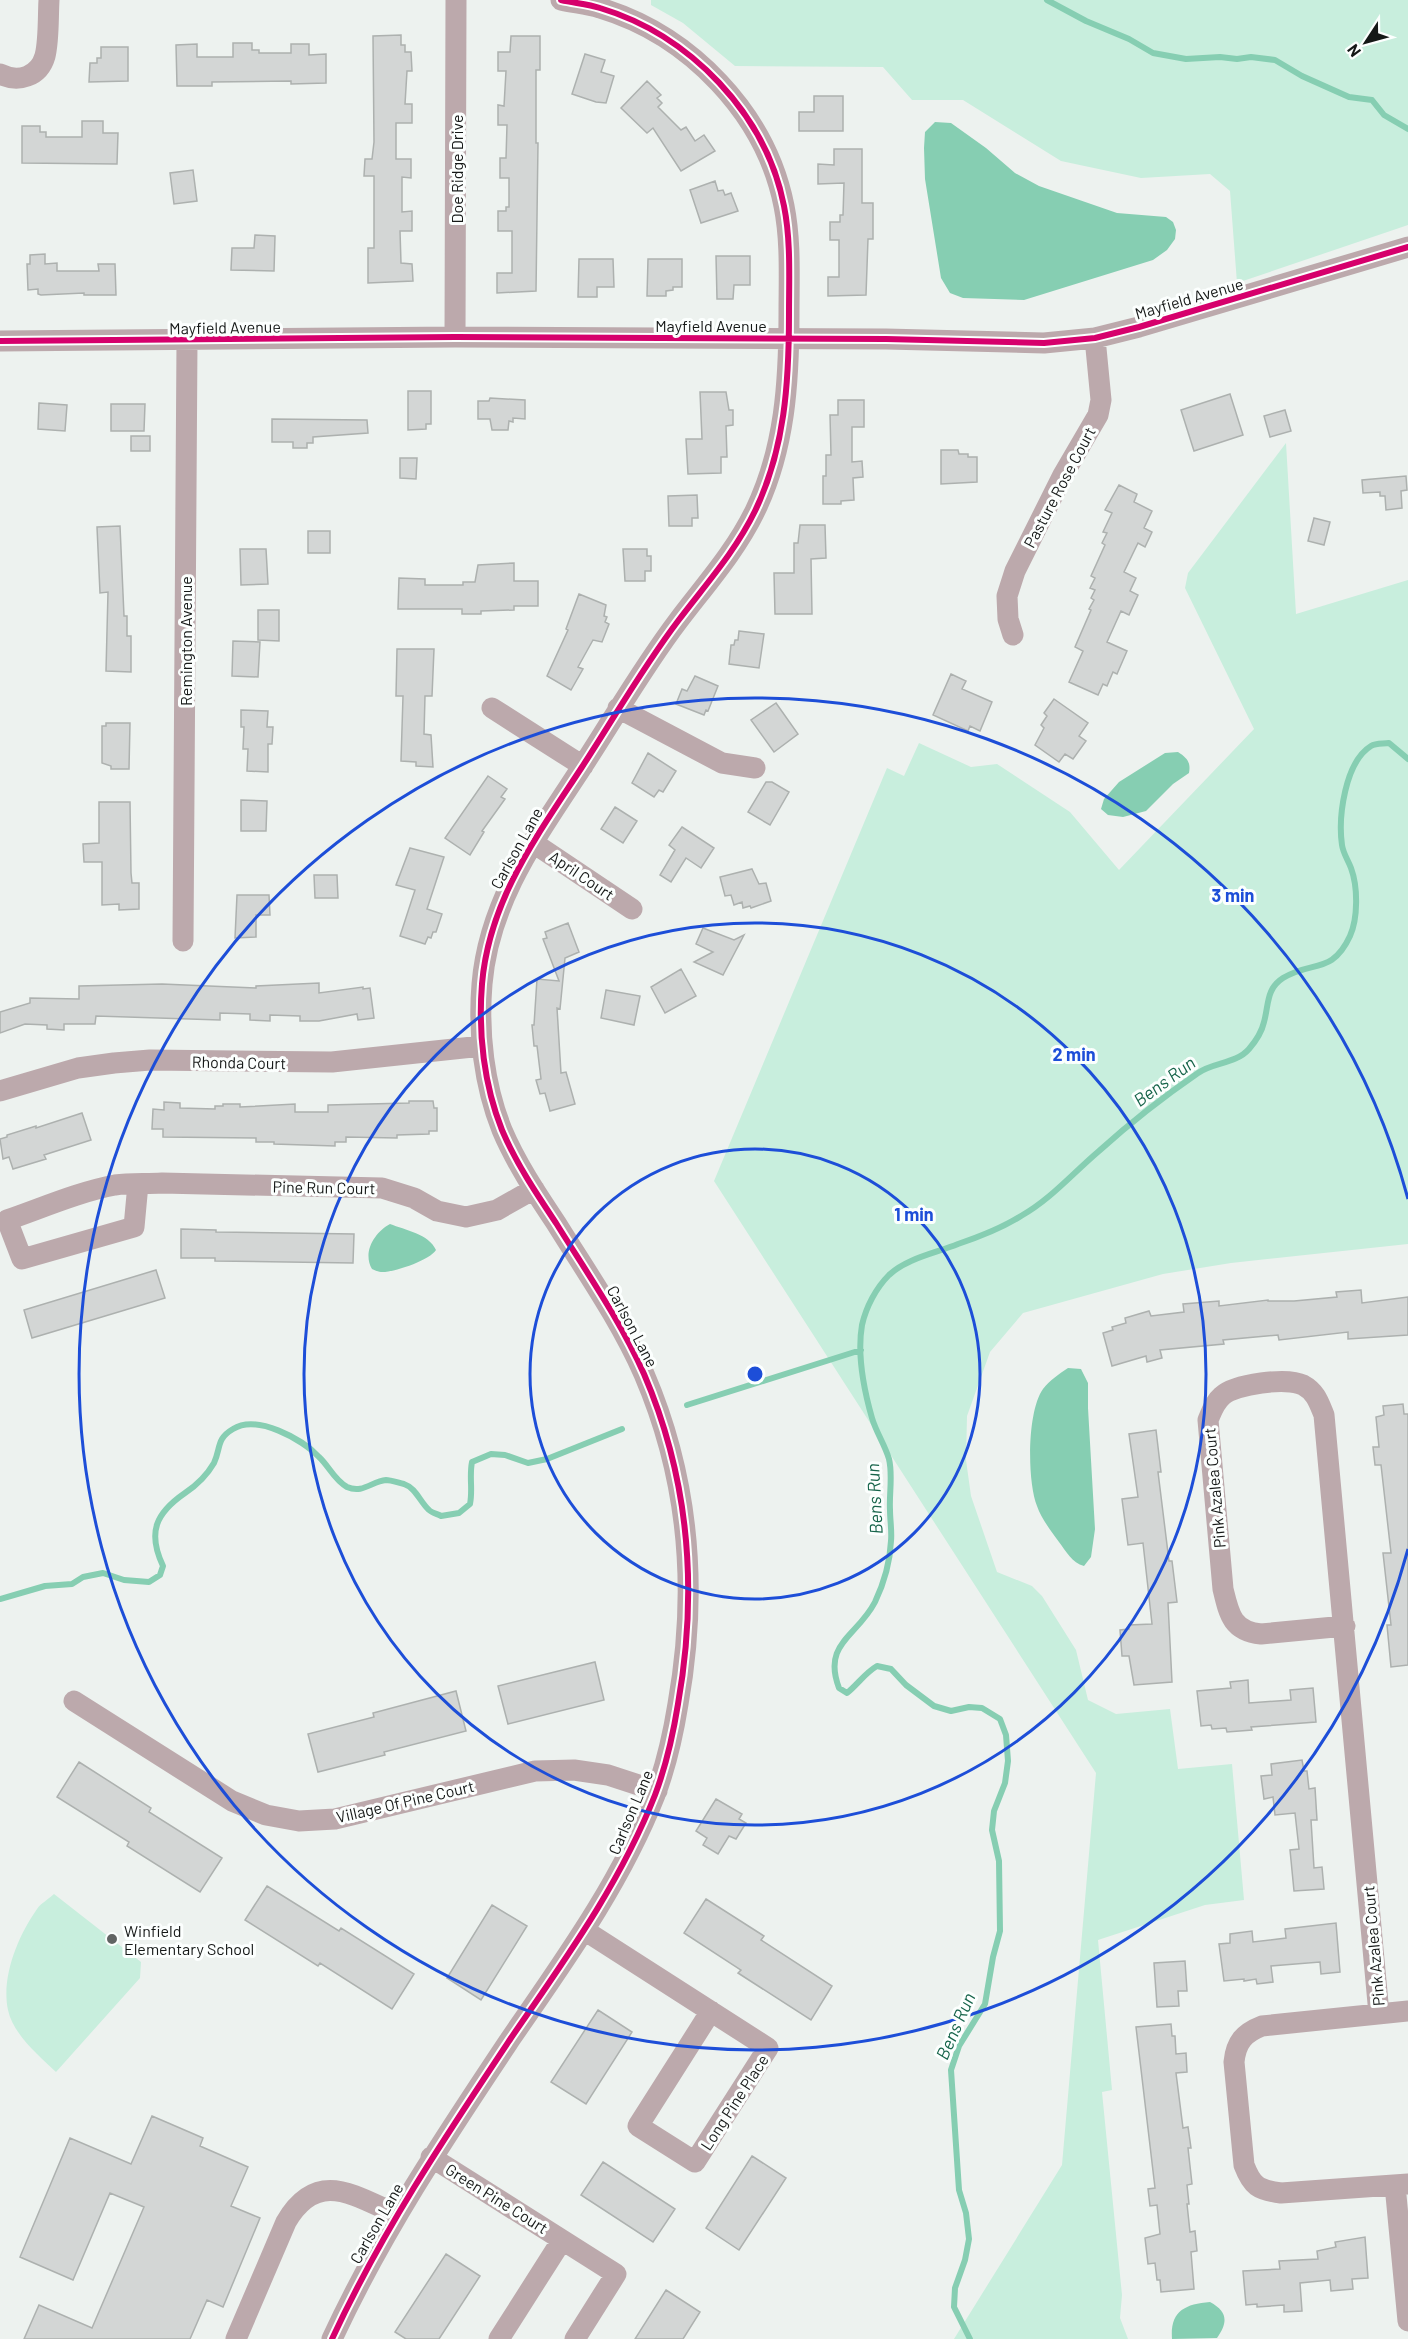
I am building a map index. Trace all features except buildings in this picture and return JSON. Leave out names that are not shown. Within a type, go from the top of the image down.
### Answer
[{"type":"street","points":[[0,74],[17,80],[34,72],[40,65],[45,56],[49,0]]},
{"type":"street","name":"Doe Ridge Drive","points":[[455,337],[456,0]]},
{"type":"street","name":"Carlson Lane","points":[[332,2339],[358,2283],[396,2214],[431,2157],[584,1930],[631,1847],[657,1791],[674,1731],[685,1665],[690,1605],[688,1546],[678,1483],[650,1391],[623,1331],[517,1162],[500,1125],[490,1091],[482,1046],[482,985],[490,935],[506,888],[532,842],[674,626],[739,542],[760,502],[775,461],[785,413],[789,339],[789,240],[784,203],[773,170],[755,131],[733,99],[700,63],[670,41],[634,22],[600,8],[561,0]]},
{"type":"street","name":"Mayfield Avenue","points":[[0,341],[455,337],[1044,343],[1095,338],[1197,311],[1408,247]]},
{"type":"street","name":"Pasture Rose Court","points":[[1013,634],[1008,619],[1007,596],[1015,571],[1057,486],[1098,416],[1101,400],[1095,338]]},
{"type":"street","name":"Remington Avenue","points":[[183,941],[187,341]]},
{"type":"street","points":[[492,708],[583,766]]},
{"type":"street","points":[[618,708],[722,763],[755,768]]},
{"type":"street","name":"April Court","points":[[532,842],[632,909]]},
{"type":"street","name":"Rhonda Court","points":[[0,1091],[78,1068],[114,1063],[150,1060],[332,1062],[482,1046]]},
{"type":"street","name":"Pine Run Court","points":[[138,1184],[134,1227],[22,1259],[7,1220],[98,1189],[138,1184],[382,1188],[414,1198],[437,1211],[466,1217],[497,1210],[534,1189]]},
{"type":"street","name":"Pink Azalea Court","points":[[1344,1626],[1261,1634],[1248,1632],[1230,1616],[1223,1589],[1208,1420],[1214,1405],[1223,1395],[1236,1387],[1287,1381],[1303,1385],[1317,1396],[1324,1415],[1344,1626],[1379,2014]]},
{"type":"street","name":"Village Of Pine Court","points":[[74,1701],[232,1801],[266,1815],[299,1821],[335,1819],[535,1771],[574,1770],[608,1775],[657,1791]]},
{"type":"street","name":"Long Pine Place","points":[[584,1930],[711,2011],[768,2048],[695,2162],[638,2126],[711,2011]]},
{"type":"street","points":[[1408,2011],[1262,2026],[1242,2037],[1235,2049],[1235,2073],[1244,2164],[1249,2179],[1262,2190],[1281,2193],[1402,2184],[1408,2321]]},
{"type":"street","name":"Green Pine Court","points":[[431,2157],[616,2274],[575,2339]]},
{"type":"street","points":[[236,2339],[286,2222],[295,2207],[309,2195],[325,2190],[341,2190],[396,2214]]},
{"type":"street","name":"Green Pine Court","points":[[500,2339],[562,2240]]},
{"type":"shaded area","points":[[651,0],[1408,0],[1408,225],[1237,283],[1230,191],[1210,174],[1141,178],[1061,161],[963,100],[912,100],[883,67],[735,66],[683,23],[651,5]]},
{"type":"shaded area","points":[[935,122],[951,123],[986,148],[1015,173],[1039,186],[1117,213],[1166,217],[1173,222],[1176,230],[1175,239],[1167,250],[1153,260],[1024,300],[963,298],[950,293],[941,278],[925,179],[925,132]]},
{"type":"shaded area","points":[[1286,443],[1296,614],[1408,580],[1408,1244],[1231,1263],[1163,1274],[1023,1313],[990,1352],[967,1416],[966,1460],[971,1496],[997,1572],[1032,1586],[1042,1596],[1076,1650],[1088,1700],[1116,1714],[1170,1709],[1178,1769],[1232,1764],[1244,1900],[1205,1905],[1098,1940],[1112,2090],[1102,2092],[1122,2295],[1120,2318],[1128,2339],[954,2339],[1062,2165],[1096,1773],[714,1181],[887,768],[904,776],[919,743],[971,767],[997,764],[1070,812],[1119,870],[1254,729],[1185,588],[1188,573]]},
{"type":"shaded area","points":[[1178,752],[1188,761],[1189,773],[1173,784],[1146,811],[1123,817],[1108,815],[1101,809],[1104,799],[1119,782],[1165,753]]},
{"type":"shaded area","points":[[390,1224],[422,1236],[436,1250],[427,1258],[402,1268],[387,1272],[372,1269],[369,1263],[369,1249],[379,1232]]},
{"type":"shaded area","points":[[1068,1368],[1081,1369],[1088,1383],[1095,1529],[1091,1557],[1084,1566],[1070,1556],[1044,1520],[1037,1506],[1031,1480],[1031,1429],[1038,1399],[1043,1389]]},
{"type":"shaded area","points":[[54,1894],[141,1962],[140,1978],[56,2072],[15,2028],[6,1997],[9,1971],[23,1932],[37,1909]]},
{"type":"shaded area","points":[[1210,2302],[1220,2310],[1224,2318],[1223,2327],[1217,2338],[1172,2339],[1173,2322],[1181,2311],[1186,2307]]},
{"type":"waterway","points":[[1047,0],[1153,53],[1186,59],[1251,57],[1275,60],[1302,76],[1349,97],[1372,100],[1384,115],[1408,129]]},
{"type":"waterway","name":"Bens Run","points":[[970,2339],[954,2307],[955,2288],[965,2260],[969,2239],[966,2213],[959,2190],[951,2070],[959,2046],[985,2004],[1000,1931],[999,1861],[992,1830],[994,1811],[1005,1783],[1008,1761],[1006,1735],[1000,1719],[982,1708],[969,1707],[951,1711],[934,1706],[906,1685],[891,1669],[877,1666],[847,1693],[839,1688],[835,1673],[838,1650],[875,1602],[886,1572],[891,1541],[890,1465],[872,1418],[864,1384],[860,1348],[862,1325],[876,1292],[884,1280],[896,1269],[922,1256],[990,1232],[1032,1209],[1172,1091],[1204,1069],[1238,1058],[1249,1049],[1262,1029],[1269,997],[1278,982],[1303,969],[1329,962],[1343,948],[1353,929],[1356,893],[1351,868],[1343,848],[1341,820],[1345,791],[1355,764],[1362,754],[1375,744],[1389,743],[1408,759]]},
{"type":"waterway","points":[[687,1405],[861,1350]]},
{"type":"waterway","points":[[0,1599],[45,1586],[72,1584],[83,1577],[103,1573],[124,1580],[149,1582],[160,1575],[163,1566],[158,1554],[155,1533],[161,1516],[175,1500],[198,1483],[208,1472],[214,1463],[224,1436],[243,1425],[266,1427],[291,1436],[311,1450],[347,1487],[358,1489],[386,1480],[404,1484],[412,1489],[429,1510],[441,1516],[459,1513],[470,1504],[472,1462],[491,1454],[505,1455],[528,1463],[547,1459],[622,1429]]},
{"type":"cycle path","points":[[332,2339],[393,2222],[486,2075],[571,1951],[625,1860],[641,1828],[663,1773],[674,1727],[684,1662],[688,1620],[686,1537],[672,1455],[644,1374],[624,1335],[527,1178],[502,1130],[491,1095],[484,1058],[481,1021],[482,984],[486,953],[494,924],[532,844],[653,656],[720,568],[747,526],[765,488],[779,439],[786,390],[789,339],[788,233],[775,172],[742,110],[719,83],[693,58],[664,37],[633,20],[595,7],[561,0]]},
{"type":"cycle path","points":[[0,341],[455,337],[886,339],[1044,343],[1095,338],[1139,327],[1408,247]]},
{"type":"place","name":"Winfield Elementary School","points":[[112,1939]]}]
